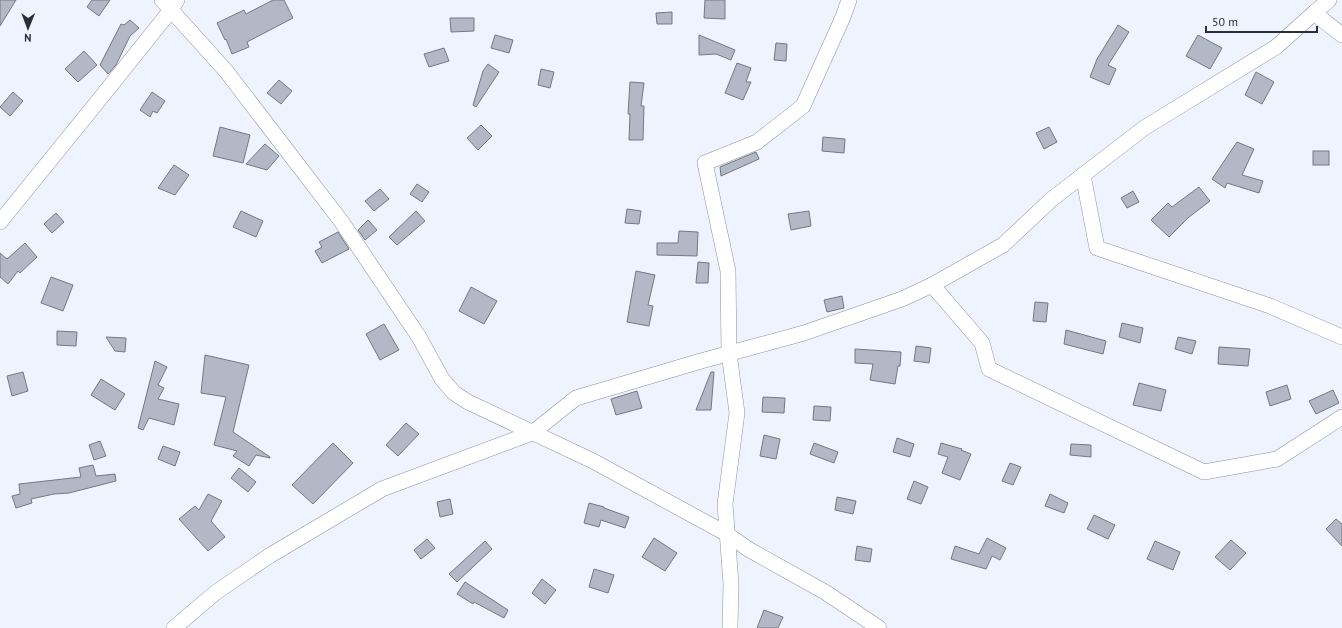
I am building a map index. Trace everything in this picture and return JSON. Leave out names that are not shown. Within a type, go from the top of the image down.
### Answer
[{"type":"street","points":[[730,628],[731,584],[724,504],[737,413],[729,353],[728,271],[705,163],[756,142],[803,106],[843,17],[849,0]]},
{"type":"street","points":[[174,628],[215,593],[269,556],[382,489],[532,432],[576,398],[729,353],[804,333],[902,300],[932,286],[1003,245],[1052,199],[1144,128],[1276,47],[1329,0]]},
{"type":"street","points":[[0,222],[103,96],[170,3],[226,71],[341,221],[419,337],[442,379],[454,393],[468,402],[593,462],[727,534],[748,548],[825,592],[879,628]]},
{"type":"street","points":[[1314,13],[1342,35]]},
{"type":"street","points":[[1083,175],[1097,248],[1270,306],[1342,336]]},
{"type":"street","points":[[932,286],[982,343],[989,368],[1204,472],[1277,459],[1342,418]]},
{"type":"building","points":[[0,0],[16,0],[0,26]]},
{"type":"building","points":[[92,0],[110,0],[99,16],[87,7]]},
{"type":"building","points":[[273,0],[284,0],[293,18],[247,42],[249,47],[232,54],[217,23],[244,10],[246,14]]},
{"type":"building","points":[[705,0],[725,0],[725,19],[704,18]]},
{"type":"building","points":[[672,12],[672,24],[657,24],[656,13]]},
{"type":"building","points":[[450,18],[474,18],[474,31],[451,32]]},
{"type":"building","points":[[130,20],[139,28],[130,36],[116,65],[108,74],[100,65],[121,24],[124,25]]},
{"type":"building","points":[[1118,25],[1129,32],[1108,65],[1116,69],[1109,85],[1090,77],[1097,59]]},
{"type":"building","points":[[495,35],[513,40],[509,53],[491,48]]},
{"type":"building","points":[[699,35],[735,50],[731,60],[716,54],[699,55]]},
{"type":"building","points":[[1198,35],[1222,48],[1210,69],[1186,56]]},
{"type":"building","points":[[776,43],[787,44],[786,61],[774,60]]},
{"type":"building","points":[[444,48],[449,61],[429,67],[424,54]]},
{"type":"building","points":[[84,51],[97,65],[78,82],[65,69]]},
{"type":"building","points":[[737,63],[751,68],[746,82],[751,82],[743,100],[725,93]]},
{"type":"building","points":[[488,64],[499,72],[476,107],[473,105],[483,71]]},
{"type":"building","points":[[541,69],[554,72],[550,88],[538,85]]},
{"type":"building","points":[[1256,72],[1274,82],[1262,104],[1245,95]]},
{"type":"building","points":[[279,80],[292,91],[281,104],[267,93]]},
{"type":"building","points":[[630,82],[644,83],[641,106],[644,106],[643,140],[629,140],[630,114],[628,114]]},
{"type":"building","points":[[13,92],[23,101],[10,116],[0,107]]},
{"type":"building","points":[[152,92],[165,101],[157,113],[153,111],[150,117],[140,110]]},
{"type":"building","points":[[481,125],[492,136],[478,150],[467,138]]},
{"type":"building","points":[[220,127],[250,135],[243,163],[213,156]]},
{"type":"building","points":[[1049,127],[1057,142],[1044,149],[1036,133]]},
{"type":"building","points":[[823,137],[845,139],[844,153],[822,151]]},
{"type":"building","points":[[1237,142],[1254,149],[1242,175],[1263,181],[1259,193],[1227,183],[1225,188],[1212,179]]},
{"type":"building","points":[[265,144],[279,156],[267,170],[246,164]]},
{"type":"building","points":[[1313,151],[1329,151],[1329,165],[1313,165]]},
{"type":"building","points":[[756,152],[759,159],[721,176],[720,167]]},
{"type":"building","points":[[174,165],[189,175],[175,195],[158,188]]},
{"type":"building","points":[[417,184],[429,192],[422,202],[410,194]]},
{"type":"building","points":[[1199,187],[1210,201],[1189,217],[1169,237],[1151,220],[1168,203],[1172,207]]},
{"type":"building","points":[[380,189],[389,199],[374,211],[365,201]]},
{"type":"building","points":[[1133,191],[1139,202],[1127,208],[1121,198]]},
{"type":"building","points":[[627,209],[641,211],[639,224],[625,223]]},
{"type":"building","points":[[241,211],[263,221],[256,237],[233,227]]},
{"type":"building","points":[[416,211],[425,221],[397,245],[389,237]]},
{"type":"building","points":[[809,211],[811,226],[791,230],[788,214]]},
{"type":"building","points":[[56,213],[64,222],[52,233],[44,224]]},
{"type":"building","points":[[368,220],[377,230],[365,240],[358,230]]},
{"type":"building","points":[[679,231],[698,232],[697,256],[657,255],[657,243],[678,243]]},
{"type":"building","points":[[338,232],[349,249],[322,263],[315,251],[322,247],[319,242]]},
{"type":"building","points":[[25,243],[37,257],[20,273],[18,271],[8,284],[0,277],[0,253],[7,259]]},
{"type":"building","points":[[698,262],[709,263],[708,283],[696,283]]},
{"type":"building","points":[[636,271],[655,275],[648,305],[653,306],[649,326],[627,322]]},
{"type":"building","points":[[51,277],[73,285],[63,311],[41,303]]},
{"type":"building","points":[[471,287],[497,301],[484,324],[459,311]]},
{"type":"building","points":[[842,296],[844,308],[827,312],[824,300]]},
{"type":"building","points":[[1035,302],[1048,303],[1046,322],[1033,321]]},
{"type":"building","points":[[1122,323],[1143,328],[1140,343],[1119,337]]},
{"type":"building","points":[[384,324],[399,350],[380,360],[366,334]]},
{"type":"building","points":[[1066,330],[1106,341],[1103,354],[1064,344]]},
{"type":"building","points":[[57,331],[77,332],[76,346],[57,345]]},
{"type":"building","points":[[106,337],[126,338],[125,352],[115,351]]},
{"type":"building","points":[[1178,337],[1196,341],[1192,354],[1175,349]]},
{"type":"building","points":[[916,346],[931,348],[929,363],[914,361]]},
{"type":"building","points":[[1219,347],[1250,349],[1248,366],[1218,364]]},
{"type":"building","points":[[855,349],[901,352],[900,366],[898,366],[895,384],[870,380],[873,364],[855,363]]},
{"type":"building","points":[[205,355],[249,365],[233,432],[270,458],[256,455],[249,466],[233,456],[237,451],[214,445],[226,397],[201,393]]},
{"type":"building","points":[[155,361],[167,367],[158,385],[164,388],[158,399],[179,404],[174,425],[149,418],[143,430],[138,428]]},
{"type":"building","points":[[23,372],[28,391],[12,396],[7,376]]},
{"type":"building","points":[[711,372],[714,372],[711,410],[696,410]]},
{"type":"building","points":[[101,379],[125,394],[115,410],[91,395]]},
{"type":"building","points":[[1139,383],[1166,390],[1161,411],[1133,405]]},
{"type":"building","points":[[1287,385],[1291,399],[1270,406],[1266,392]]},
{"type":"building","points":[[1333,390],[1339,403],[1316,414],[1309,401]]},
{"type":"building","points":[[637,391],[642,408],[616,415],[611,399]]},
{"type":"building","points":[[763,397],[785,398],[784,413],[762,412]]},
{"type":"building","points":[[814,406],[831,407],[830,421],[813,420]]},
{"type":"building","points":[[406,423],[419,434],[398,456],[386,445]]},
{"type":"building","points":[[764,435],[780,439],[776,459],[760,456]]},
{"type":"building","points":[[897,438],[914,444],[910,457],[893,452]]},
{"type":"building","points":[[100,441],[106,456],[94,460],[89,445]]},
{"type":"building","points":[[333,443],[353,463],[313,504],[292,485]]},
{"type":"building","points":[[814,443],[838,452],[834,463],[810,454]]},
{"type":"building","points":[[941,443],[962,449],[961,450],[971,454],[960,480],[942,473],[948,457],[938,454]]},
{"type":"building","points":[[1071,444],[1091,445],[1091,457],[1070,455]]},
{"type":"building","points":[[163,446],[180,452],[175,466],[158,459]]},
{"type":"building","points":[[1010,463],[1021,467],[1013,485],[1002,481]]},
{"type":"building","points":[[93,465],[96,476],[115,474],[116,481],[69,493],[54,494],[31,499],[32,503],[16,508],[12,496],[20,494],[19,484],[81,477],[79,468]]},
{"type":"building","points":[[239,468],[256,482],[248,492],[231,478]]},
{"type":"building","points":[[914,481],[928,487],[921,504],[907,499]]},
{"type":"building","points":[[208,494],[222,501],[211,521],[225,537],[208,551],[179,519],[195,506],[199,510]]},
{"type":"building","points":[[1050,494],[1068,503],[1064,513],[1045,506]]},
{"type":"building","points":[[837,497],[856,501],[853,514],[835,510]]},
{"type":"building","points":[[450,499],[453,514],[440,517],[437,502]]},
{"type":"building","points":[[589,503],[629,517],[625,528],[601,520],[599,527],[584,523]]},
{"type":"building","points":[[1094,515],[1115,525],[1108,539],[1087,529]]},
{"type":"building","points":[[1336,519],[1342,524],[1342,546],[1326,529]]},
{"type":"building","points":[[654,538],[677,553],[665,571],[642,557]]},
{"type":"building","points":[[987,538],[1006,548],[1000,560],[992,556],[986,569],[951,559],[955,546],[979,554]]},
{"type":"building","points":[[427,539],[435,548],[421,559],[414,550]]},
{"type":"building","points":[[1231,540],[1246,553],[1230,570],[1215,557]]},
{"type":"building","points":[[485,541],[492,549],[457,582],[449,574]]},
{"type":"building","points":[[1155,541],[1180,552],[1173,570],[1147,559]]},
{"type":"building","points":[[857,546],[872,549],[870,562],[855,560]]},
{"type":"building","points":[[594,569],[614,575],[608,593],[589,587]]},
{"type":"building","points":[[542,579],[556,590],[545,604],[532,593]]},
{"type":"building","points":[[465,582],[508,610],[504,618],[474,602],[473,604],[457,594]]},
{"type":"building","points":[[764,610],[783,617],[778,628],[757,628]]}]
